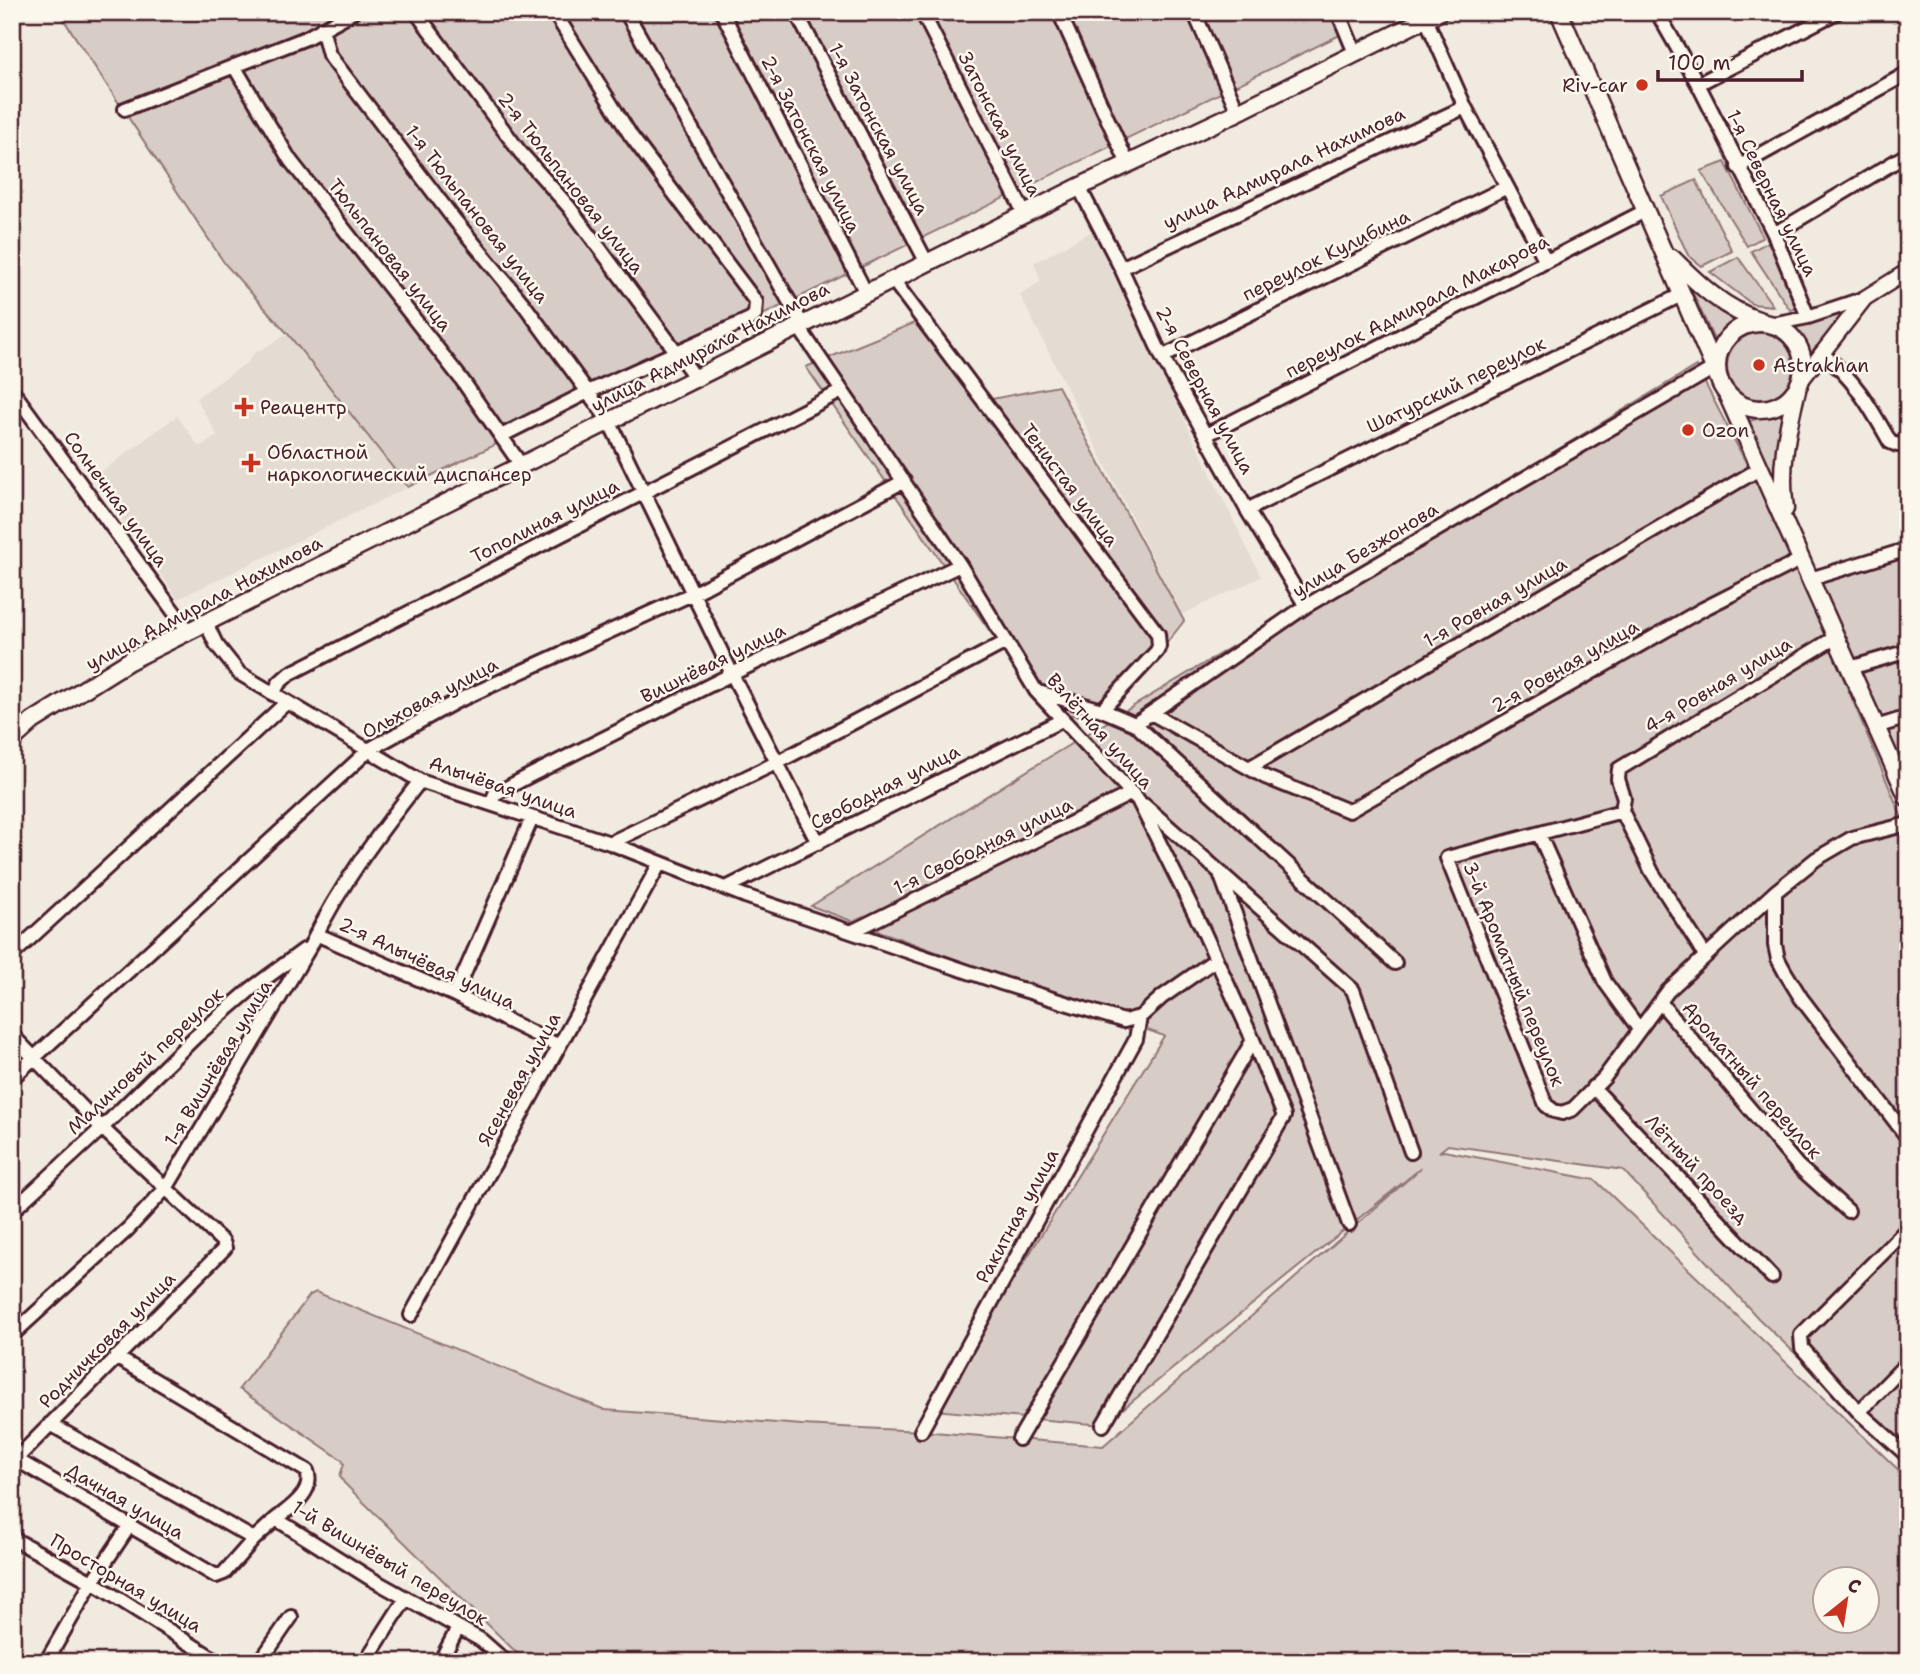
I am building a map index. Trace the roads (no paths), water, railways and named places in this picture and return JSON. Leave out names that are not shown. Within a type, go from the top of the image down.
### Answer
[{"type":"main road","points":[[1559,12],[1716,372],[1908,798]]},
{"type":"main road","name":"улица Адмирала Нахимова","points":[[12,740],[33,721],[129,661],[695,377],[1432,15]]},
{"type":"main road","points":[[1661,245],[1709,293],[1738,312],[1782,328],[1795,340],[1802,355],[1803,372],[1788,426],[1783,469],[1782,489],[1790,532]]},
{"type":"main road","points":[[1716,372],[1723,344],[1734,331],[1749,324],[1769,323]]},
{"type":"main road","points":[[1726,392],[1738,403],[1754,409],[1771,408],[1786,400],[1798,386]]},
{"type":"street","points":[[125,109],[306,38],[353,12]]},
{"type":"street","name":"2-я Тюльпановая улица","points":[[416,12],[520,152],[569,207],[695,377]]},
{"type":"street","points":[[501,436],[588,392],[755,315],[756,302],[631,136],[554,12]]},
{"type":"street","name":"Взлётная улица","points":[[626,12],[800,325],[842,391],[960,565],[1037,691],[1135,797],[1202,928],[1284,1116],[1103,1425]]},
{"type":"street","name":"2-я Затонская улица","points":[[722,12],[866,293]]},
{"type":"street","name":"1-я Затонская улица","points":[[796,12],[928,263]]},
{"type":"street","name":"Затонская улица","points":[[922,12],[1025,215]]},
{"type":"street","points":[[1059,12],[1128,164]]},
{"type":"street","points":[[1194,12],[1238,112]]},
{"type":"street","points":[[1338,12],[1355,53]]},
{"type":"street","name":"1-я Северная улица","points":[[1657,12],[1698,84],[1774,234],[1808,317]]},
{"type":"street","points":[[1698,84],[1837,12]]},
{"type":"street","points":[[1432,15],[1465,107],[1546,261]]},
{"type":"street","name":"1-я Тюльпановая улица","points":[[322,28],[329,55],[453,218],[525,306],[609,421],[818,843]]},
{"type":"street","name":"Тюльпановая улица","points":[[234,66],[290,160],[463,380],[521,465]]},
{"type":"street","points":[[1738,167],[1908,73]]},
{"type":"street","name":"улица Адмирала Нахимова","points":[[1121,268],[1465,107]]},
{"type":"street","points":[[1774,234],[1908,154]]},
{"type":"street","name":"2-я Северная улица","points":[[1079,187],[1121,268],[1162,357],[1247,510],[1306,606]]},
{"type":"street","name":"переулок Кулибина","points":[[1162,357],[1507,187]]},
{"type":"street","name":"переулок Адмирала Макарова","points":[[1206,435],[1645,211]]},
{"type":"street","points":[[1769,323],[1808,317],[1865,298],[1908,271]]},
{"type":"street","name":"Тенистая улица","points":[[893,280],[1158,635],[1160,646],[1157,651],[1102,710]]},
{"type":"street","name":"Шатурский переулок","points":[[1247,510],[1683,294]]},
{"type":"street","points":[[1798,386],[1865,298]]},
{"type":"street","points":[[1821,353],[1860,391],[1891,442],[1896,445],[1908,442]]},
{"type":"street","name":"улица Безжонова","points":[[1135,724],[1306,606],[1716,372]]},
{"type":"street","name":"Солнечная улица","points":[[12,390],[188,631]]},
{"type":"street","name":"Тополиная улица","points":[[273,694],[279,682],[289,674],[842,391]]},
{"type":"street","name":"1-я Ровная улица","points":[[1249,768],[1761,468]]},
{"type":"street","name":"Ольховая улица","points":[[12,1078],[370,749],[455,702],[694,593],[904,481]]},
{"type":"street","points":[[1810,579],[1908,550]]},
{"type":"street","name":"2-я Ровная улица","points":[[1249,768],[1349,811],[1703,609],[1802,559]]},
{"type":"street","name":"Вишнёвая улица","points":[[491,804],[495,794],[518,782],[732,674],[960,565]]},
{"type":"street","name":"Алычёвая улица","points":[[206,622],[216,644],[239,673],[420,781],[610,843],[726,888],[1004,984],[1119,1020],[1140,1017]]},
{"type":"street","name":"4-я Ровная улица","points":[[1622,811],[1624,797],[1617,775],[1620,766],[1836,637]]},
{"type":"street","points":[[610,843],[778,761],[1006,642]]},
{"type":"street","points":[[1850,668],[1908,651]]},
{"type":"street","points":[[1037,691],[1102,710],[1135,724],[1395,963]]},
{"type":"street","points":[[12,955],[286,703]]},
{"type":"street","points":[[1151,713],[1249,768]]},
{"type":"street","points":[[1876,727],[1908,717]]},
{"type":"street","name":"Свободная улица","points":[[726,888],[1062,720]]},
{"type":"street","name":"1-я Вишнёвая улица","points":[[12,1335],[128,1229],[167,1187],[331,904],[373,841],[420,781]]},
{"type":"street","points":[[1135,797],[1353,990],[1411,1152]]},
{"type":"street","name":"1-я Свободная улица","points":[[851,932],[1135,797]]},
{"type":"street","points":[[1639,1029],[1605,982],[1539,834],[1622,811],[1652,872],[1706,955]]},
{"type":"street","points":[[455,995],[532,818]]},
{"type":"street","points":[[1593,1087],[1604,1078],[1660,1002],[1706,955],[1775,892],[1816,859],[1852,838],[1908,824]]},
{"type":"street","name":"3-й Ароматный переулок","points":[[1539,834],[1447,859],[1546,1105],[1554,1111],[1568,1111],[1593,1087]]},
{"type":"street","name":"Ясеневая улица","points":[[411,1314],[660,863]]},
{"type":"street","points":[[1220,872],[1349,1224]]},
{"type":"street","points":[[1775,892],[1775,945],[1781,965],[1801,998],[1908,1138]]},
{"type":"street","name":"2-я Алычёвая улица","points":[[313,939],[455,995],[559,1046]]},
{"type":"street","name":"Малиновый переулок","points":[[12,1210],[102,1128],[195,1037],[313,939]]},
{"type":"street","points":[[1140,1017],[1162,997],[1215,960]]},
{"type":"street","name":"Ароматный переулок","points":[[1660,1002],[1798,1166],[1848,1211]]},
{"type":"street","name":"Ракитная улица","points":[[921,1431],[1136,1039],[1140,1017]]},
{"type":"street","points":[[12,1035],[102,1128],[167,1187]]},
{"type":"street","points":[[1019,1439],[1253,1040]]},
{"type":"street","name":"Лётный проезд","points":[[1593,1087],[1772,1277]]},
{"type":"street","name":"Родничковая улица","points":[[14,1458],[225,1248],[223,1242],[167,1187]]},
{"type":"street","points":[[1908,1228],[1801,1335],[1802,1348],[1859,1412],[1908,1457]]},
{"type":"street","name":"1-й Вишнёвый переулок","points":[[116,1357],[307,1471],[309,1481],[301,1498],[276,1519],[368,1577],[481,1640],[506,1662]]},
{"type":"street","points":[[1859,1412],[1908,1362]]},
{"type":"street","points":[[50,1424],[254,1539],[276,1519]]},
{"type":"street","name":"Дачная улица","points":[[14,1458],[213,1575],[219,1576],[254,1539]]},
{"type":"street","points":[[47,1662],[92,1582],[130,1525]]},
{"type":"street","name":"Просторная улица","points":[[12,1538],[92,1582],[219,1662]]},
{"type":"street","points":[[365,1662],[406,1598]]},
{"type":"street","points":[[260,1662],[290,1617]]},
{"type":"street","points":[[440,1662],[458,1628]]},
{"type":"place","name":"Riv-car","points":[[1642,85]]},
{"type":"place","name":"Astrakhan","points":[[1759,365]]},
{"type":"place","name":"Реацентр","points":[[244,407]]},
{"type":"place","name":"Ozon","points":[[1688,430]]},
{"type":"place","name":"Областной наркологический диспансер","points":[[251,463]]}]
